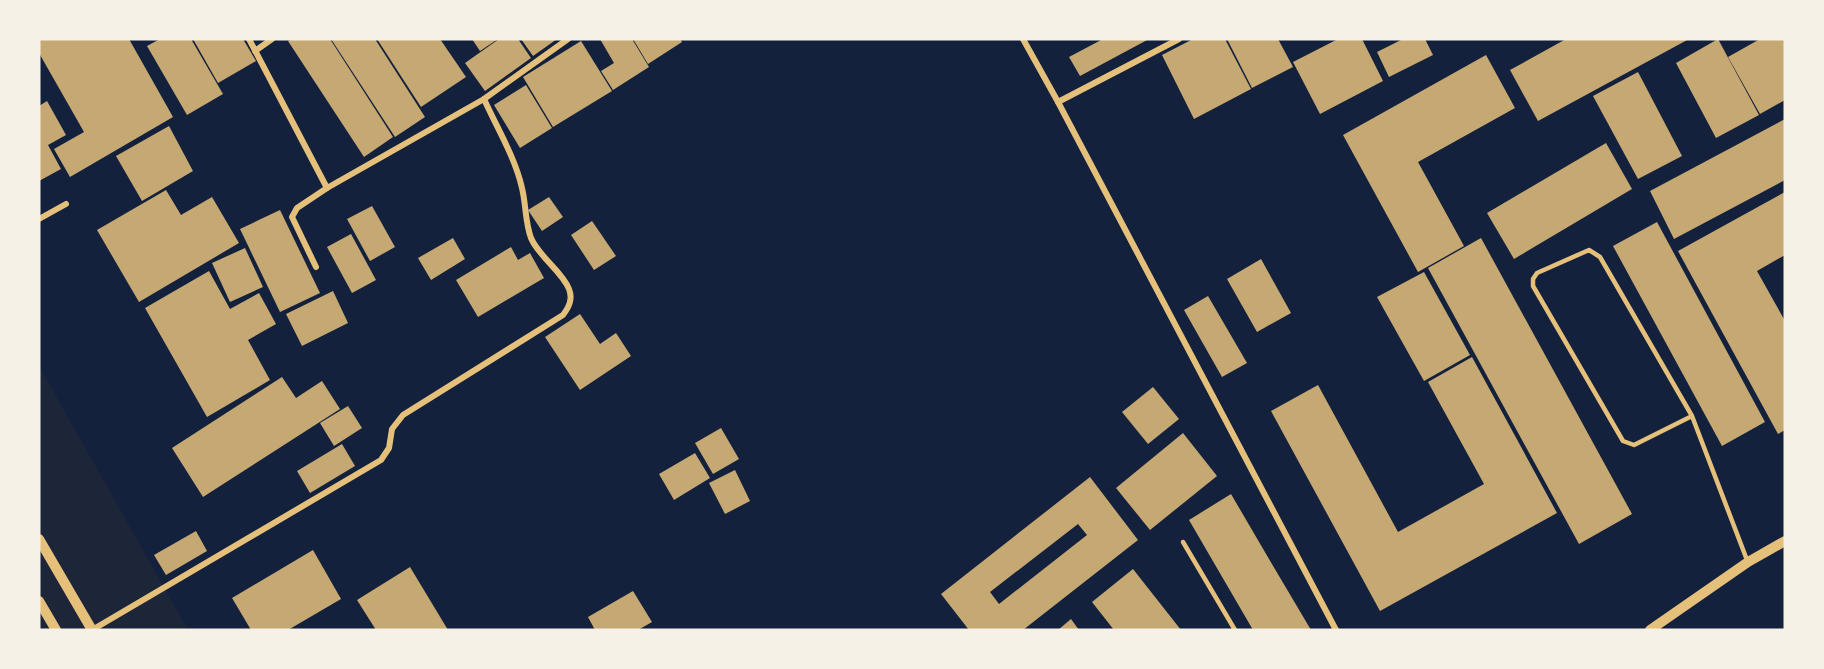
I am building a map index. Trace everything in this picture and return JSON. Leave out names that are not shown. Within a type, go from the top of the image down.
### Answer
[{"type":"street","points":[[249,39],[327,188]]},
{"type":"street","points":[[255,51],[272,39]]},
{"type":"street","points":[[316,267],[292,217],[297,208],[327,188],[484,99],[568,39]]},
{"type":"street","points":[[1023,39],[1336,630]]},
{"type":"street","points":[[1058,102],[1179,39]]},
{"type":"street","points":[[39,539],[92,630],[381,460],[389,448],[392,429],[403,415],[563,315],[569,307],[571,297],[569,288],[535,246],[531,237],[518,174],[484,99]]},
{"type":"street","points":[[39,219],[66,204]]},
{"type":"street","points":[[1650,630],[1748,562],[1785,541]]},
{"type":"street","points":[[39,601],[56,630]]},
{"type":"lane","points":[[1692,416],[1634,445],[1623,441],[1533,286],[1533,279],[1537,273],[1589,250],[1600,257],[1692,416],[1748,562]]},
{"type":"lane","points":[[1183,542],[1235,630]]},
{"type":"shaded area","points":[[39,366],[188,630],[39,630]]},
{"type":"building","points":[[39,39],[129,39],[173,117],[70,177],[54,149],[84,132],[39,53]]},
{"type":"building","points":[[160,39],[191,39],[223,94],[187,115],[147,46]]},
{"type":"building","points":[[193,39],[243,39],[256,61],[218,83]]},
{"type":"building","points":[[292,39],[330,39],[393,137],[364,157],[288,41]]},
{"type":"building","points":[[331,39],[375,39],[425,117],[395,137]]},
{"type":"building","points":[[377,39],[440,39],[466,77],[421,107]]},
{"type":"building","points":[[472,39],[498,39],[480,51]]},
{"type":"building","points":[[499,39],[518,39],[531,58],[485,91],[465,63]]},
{"type":"building","points":[[521,39],[557,39],[533,56]]},
{"type":"building","points":[[600,39],[632,39],[649,67],[613,90],[601,71],[614,63]]},
{"type":"building","points":[[633,39],[680,39],[682,42],[648,64]]},
{"type":"building","points":[[1103,39],[1149,39],[1080,76],[1069,57]]},
{"type":"building","points":[[1193,39],[1225,39],[1251,89],[1194,119],[1162,55]]},
{"type":"building","points":[[1227,39],[1278,39],[1293,67],[1252,88]]},
{"type":"building","points":[[1338,39],[1362,39],[1383,81],[1320,114],[1293,62]]},
{"type":"building","points":[[1403,39],[1425,39],[1433,55],[1389,77],[1377,52]]},
{"type":"building","points":[[1566,39],[1689,39],[1538,121],[1510,70]]},
{"type":"building","points":[[1718,39],[1759,115],[1716,138],[1676,63]]},
{"type":"building","points":[[1760,39],[1785,39],[1785,100],[1760,114],[1728,57]]},
{"type":"building","points":[[581,41],[612,91],[553,127],[523,77]]},
{"type":"building","points":[[1486,55],[1515,108],[1418,162],[1464,246],[1418,272],[1343,135]]},
{"type":"building","points":[[1638,72],[1682,156],[1638,179],[1593,96]]},
{"type":"building","points":[[526,85],[552,128],[520,148],[494,105]]},
{"type":"building","points":[[47,101],[66,135],[48,145],[61,169],[39,181],[39,106]]},
{"type":"building","points":[[1785,119],[1785,180],[1674,239],[1650,191]]},
{"type":"building","points":[[169,126],[193,171],[142,201],[116,156]]},
{"type":"building","points":[[1606,143],[1632,189],[1514,259],[1487,213]]},
{"type":"building","points":[[166,190],[181,215],[212,197],[239,243],[139,302],[97,230]]},
{"type":"building","points":[[1785,192],[1785,255],[1757,271],[1785,321],[1785,430],[1778,434],[1678,251]]},
{"type":"building","points":[[549,197],[563,217],[542,231],[528,210]]},
{"type":"building","points":[[372,206],[395,247],[370,261],[347,219]]},
{"type":"building","points":[[280,210],[320,293],[280,312],[240,229]]},
{"type":"building","points":[[592,221],[616,256],[594,270],[571,235]]},
{"type":"building","points":[[1657,222],[1765,422],[1722,446],[1613,246]]},
{"type":"building","points":[[351,234],[376,280],[352,293],[327,247]]},
{"type":"building","points":[[453,238],[465,259],[431,280],[418,258]]},
{"type":"building","points":[[1481,238],[1632,514],[1579,544],[1428,268]]},
{"type":"building","points":[[511,247],[518,260],[530,253],[544,278],[478,317],[456,280]]},
{"type":"building","points":[[245,248],[263,287],[230,302],[212,263]]},
{"type":"building","points":[[1261,259],[1291,313],[1257,332],[1227,279]]},
{"type":"building","points":[[209,271],[230,309],[259,293],[276,324],[248,340],[270,380],[207,417],[145,308]]},
{"type":"building","points":[[1424,272],[1470,355],[1424,381],[1377,297]]},
{"type":"building","points":[[333,291],[348,323],[302,346],[286,314]]},
{"type":"building","points":[[1208,296],[1247,363],[1222,377],[1184,310]]},
{"type":"building","points":[[580,314],[600,344],[616,333],[631,356],[580,390],[545,337]]},
{"type":"building","points":[[1472,357],[1557,513],[1380,611],[1271,411],[1318,385],[1398,532],[1484,484],[1428,382]]},
{"type":"building","points":[[282,377],[296,398],[322,381],[340,409],[203,497],[172,448]]},
{"type":"building","points":[[1153,387],[1179,419],[1148,444],[1122,412]]},
{"type":"building","points":[[348,406],[362,428],[334,446],[320,423]]},
{"type":"building","points":[[721,428],[739,459],[713,474],[695,443]]},
{"type":"building","points":[[1183,433],[1217,476],[1150,530],[1116,488]]},
{"type":"building","points":[[342,444],[355,466],[310,493],[297,471]]},
{"type":"building","points":[[695,453],[710,478],[674,500],[659,474]]},
{"type":"building","points":[[735,470],[750,501],[725,514],[709,483]]},
{"type":"building","points":[[1090,477],[1138,540],[1023,630],[969,630],[941,594]],"holes":[[[1078,524],[1087,535],[999,604],[990,592]]]},
{"type":"building","points":[[1231,494],[1311,630],[1253,630],[1189,520]]},
{"type":"building","points":[[196,531],[207,551],[166,575],[154,555]]},
{"type":"building","points":[[313,550],[341,599],[288,630],[251,630],[232,598]]},
{"type":"building","points":[[410,567],[448,630],[376,630],[357,600]]},
{"type":"building","points":[[1133,569],[1181,630],[1114,630],[1092,602]]},
{"type":"building","points":[[633,591],[652,622],[638,630],[595,630],[588,617]]},
{"type":"building","points":[[1071,619],[1079,630],[1058,630]]}]
